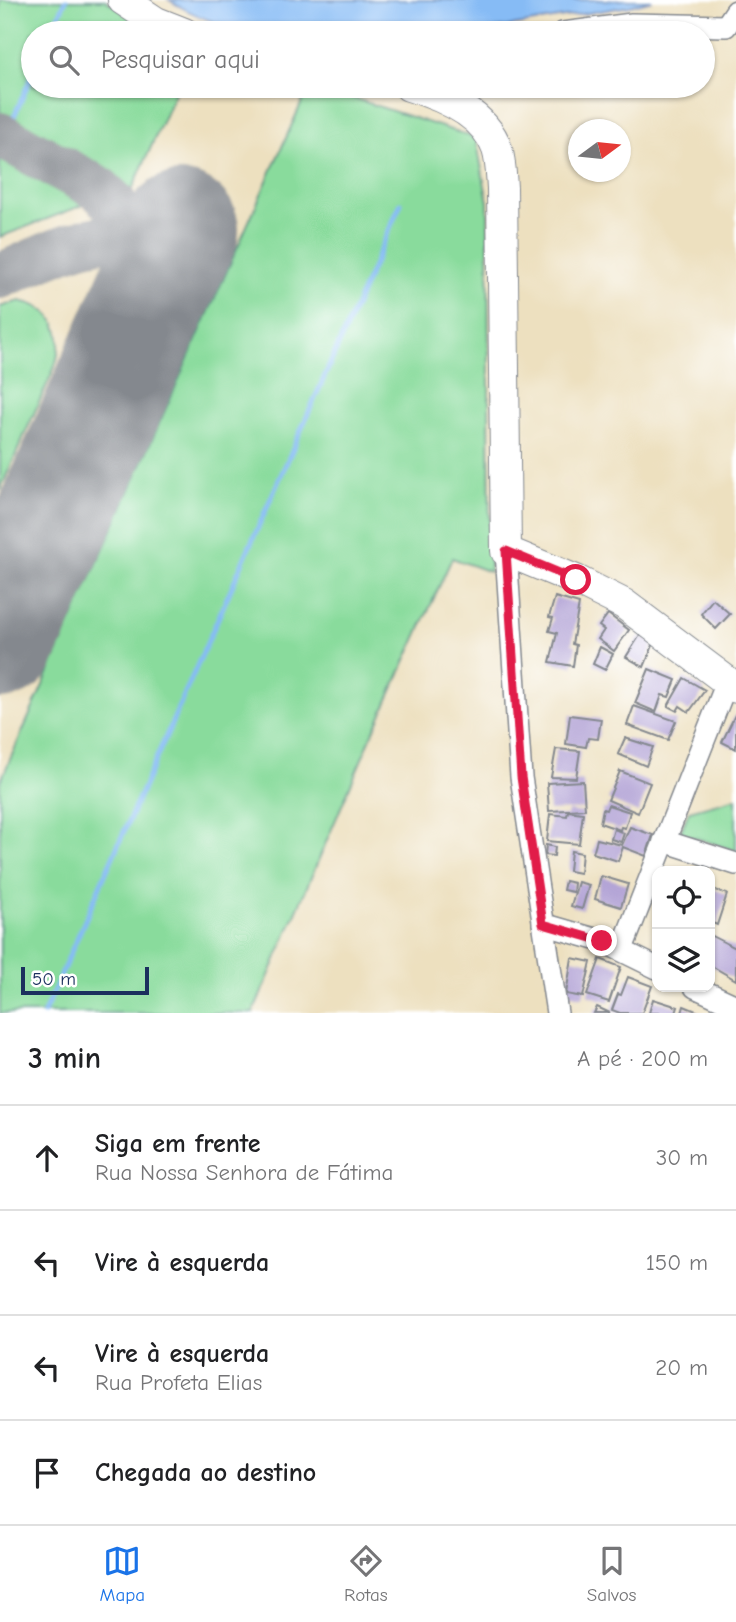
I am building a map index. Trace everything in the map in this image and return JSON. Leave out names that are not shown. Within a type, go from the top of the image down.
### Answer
[{"type":"street","points":[[123,0],[154,21]]},
{"type":"street","points":[[715,26],[726,26],[736,11]]},
{"type":"street","points":[[441,98],[473,116],[489,132],[497,149],[502,188],[506,551],[521,777],[557,1013]]},
{"type":"street","points":[[506,551],[576,580],[624,604],[731,685],[664,841],[622,950]]},
{"type":"street","points":[[664,841],[736,864]]},
{"type":"street","points":[[543,924],[602,941],[652,965]]},
{"type":"street","points":[[706,992],[736,1006]]},
{"type":"green space","points":[[0,0],[105,0],[139,21],[21,21],[21,98],[173,98],[132,190],[0,121]]},
{"type":"green space","points":[[304,98],[353,98],[476,138],[488,202],[490,572],[452,558],[372,735],[253,1013],[0,1013],[0,782]]},
{"type":"green space","points":[[0,151],[92,197],[94,201],[0,237]]},
{"type":"green space","points":[[19,301],[43,310],[56,325],[58,357],[0,490],[0,307]]},
{"type":"green space","points":[[736,798],[736,851],[680,833],[689,811]]},
{"type":"water","points":[[169,0],[652,0],[541,21],[212,21]]},
{"type":"building","points":[[555,597],[579,604],[572,644],[576,645],[573,666],[550,662],[557,633],[549,631],[553,618],[549,617]]},
{"type":"building","points":[[713,599],[730,614],[716,629],[701,614]]},
{"type":"building","points":[[608,614],[629,630],[614,651],[598,639],[604,630],[599,626]]},
{"type":"building","points":[[640,635],[654,643],[644,667],[626,657]]},
{"type":"building","points":[[600,647],[613,654],[605,670],[593,664]]},
{"type":"building","points":[[649,669],[676,680],[669,697],[662,695],[656,712],[635,703]]},
{"type":"building","points":[[684,678],[705,690],[689,712],[680,706],[677,711],[668,706]]},
{"type":"building","points":[[634,706],[676,721],[668,740],[627,725]]},
{"type":"building","points":[[736,713],[736,749],[722,742]]},
{"type":"building","points":[[570,715],[601,719],[598,739],[588,738],[586,747],[566,744]]},
{"type":"building","points":[[625,738],[653,747],[646,766],[618,754]]},
{"type":"building","points":[[556,749],[580,751],[576,778],[551,777]]},
{"type":"building","points":[[620,771],[650,783],[638,813],[608,800]]},
{"type":"building","points":[[583,781],[585,809],[549,811],[547,783]]},
{"type":"building","points":[[608,805],[630,812],[625,828],[621,827],[620,830],[600,823],[603,809],[606,810]]},
{"type":"building","points":[[568,811],[583,813],[579,844],[547,841],[550,814],[567,816]]},
{"type":"building","points":[[630,827],[653,835],[646,856],[623,847],[618,861],[593,853],[597,839],[622,845]]},
{"type":"building","points":[[614,829],[624,833],[621,842],[611,839]]},
{"type":"building","points":[[546,845],[555,847],[554,856],[545,855]]},
{"type":"building","points":[[571,851],[582,853],[580,873],[569,871]]},
{"type":"building","points":[[601,876],[628,884],[621,907],[595,899]]},
{"type":"building","points":[[565,881],[574,883],[573,892],[563,890]]},
{"type":"building","points":[[578,882],[589,885],[582,909],[571,906]]},
{"type":"building","points":[[715,890],[727,894],[717,925],[715,924]]},
{"type":"building","points":[[715,938],[736,948],[736,980],[715,968]]},
{"type":"building","points":[[572,958],[591,962],[583,997],[566,994]]},
{"type":"building","points":[[600,959],[621,967],[609,1002],[587,995]]},
{"type":"building","points":[[628,977],[652,986],[642,1013],[620,1013],[612,1010],[618,994],[621,995]]},
{"type":"building","points":[[653,999],[678,1007],[676,1013],[649,1013]]},
{"type":"building","points":[[684,1006],[701,1013],[682,1013]]},
{"type":"building","points":[[597,1007],[610,1013],[594,1013]]},
{"type":"waterway","points":[[56,21],[66,0]]},
{"type":"waterway","points":[[12,121],[22,98]]},
{"type":"waterway","points":[[44,1013],[401,203]]},
{"type":"taxiway","points":[[0,135],[98,188],[114,203],[148,263]]},
{"type":"taxiway","points":[[0,276],[80,243],[112,239],[126,241],[139,251],[149,266],[149,302]]},
{"type":"runway","points":[[0,641],[181,230]]},
{"type":"route","points":[[576,580],[506,551],[521,777],[543,924],[602,941]]}]
